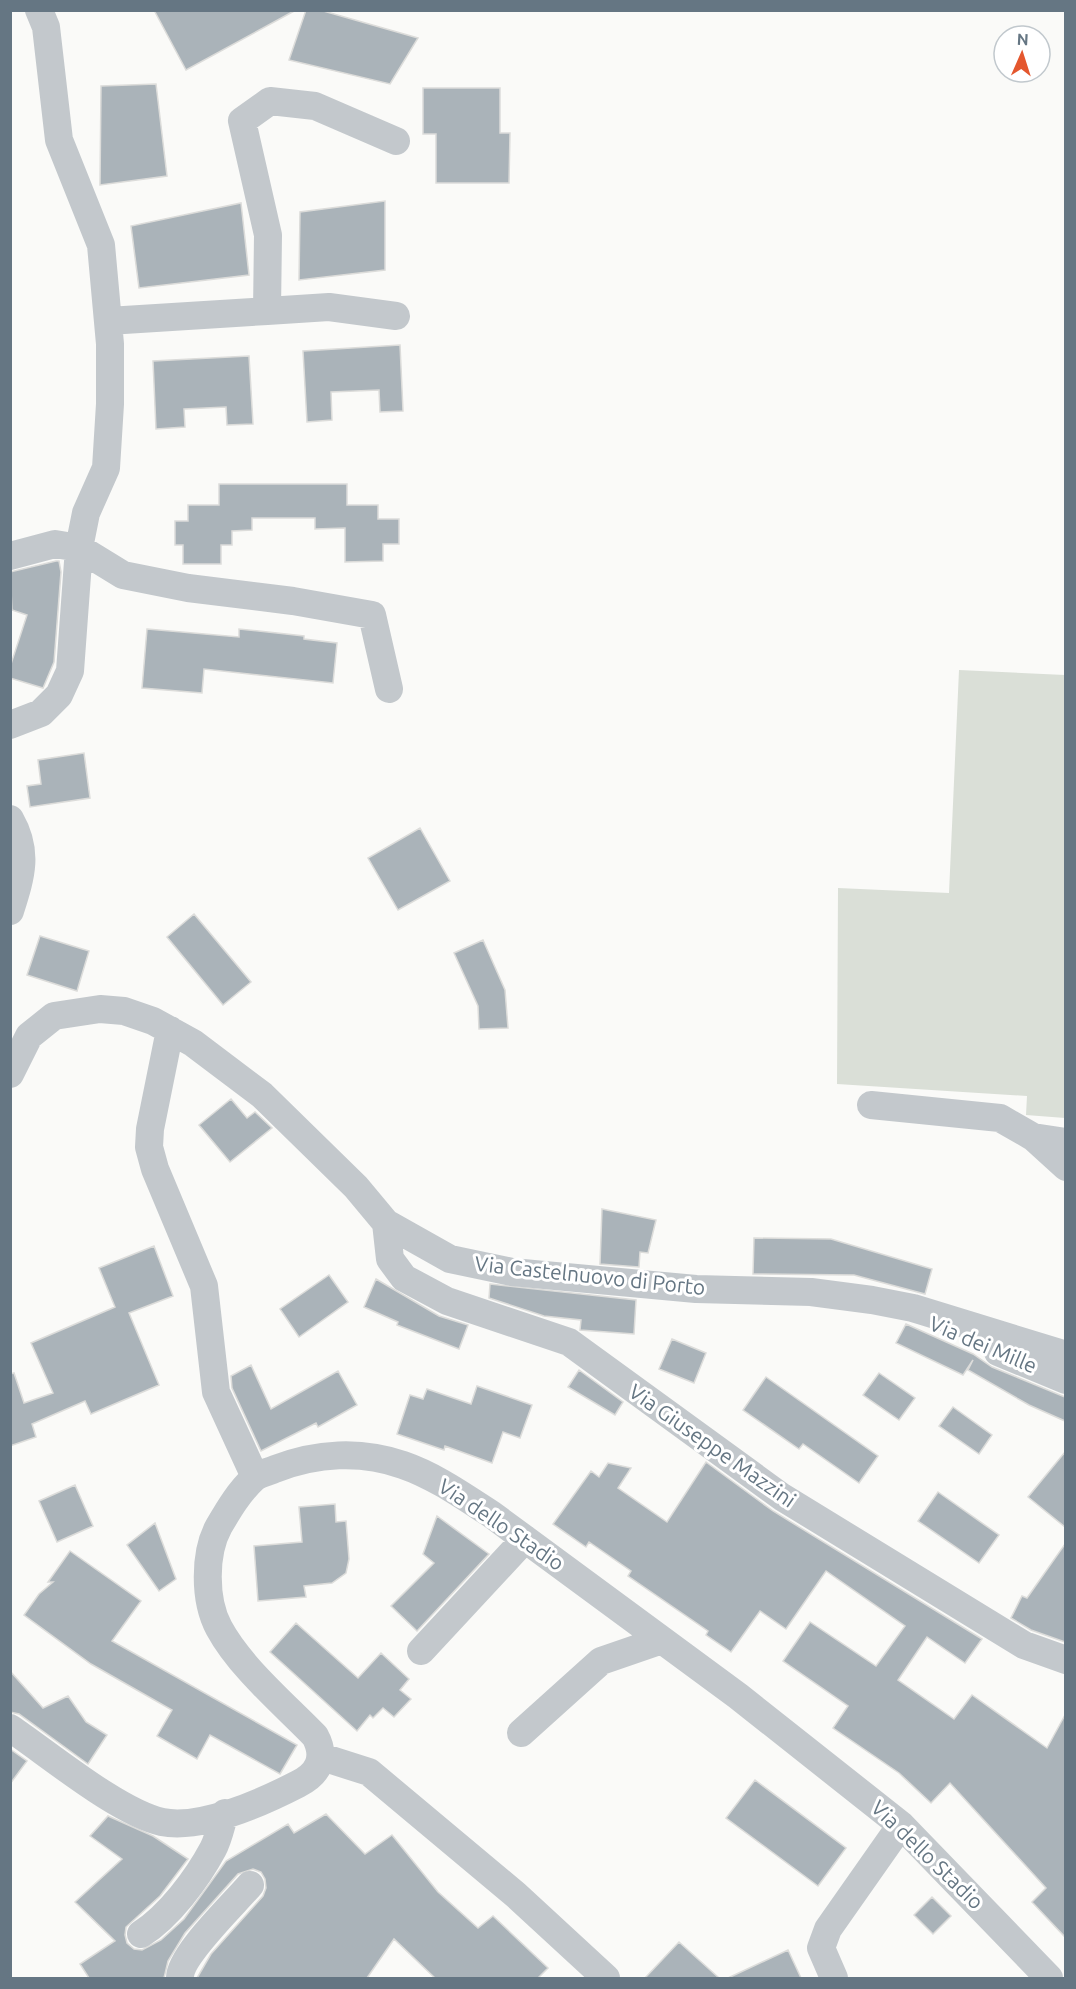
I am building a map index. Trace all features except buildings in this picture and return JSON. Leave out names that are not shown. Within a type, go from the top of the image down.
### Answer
[{"type":"street","points":[[10,725],[41,714],[59,695],[70,671],[80,548],[86,513],[106,468],[110,404],[108,321],[101,245],[59,140],[46,16]]},
{"type":"street","points":[[267,311],[268,235],[242,121],[270,101],[315,106],[396,141]]},
{"type":"street","points":[[108,321],[329,307],[396,316]]},
{"type":"street","points":[[10,556],[55,544],[80,548],[123,575],[188,588],[293,601],[372,615],[389,689]]},
{"type":"street","points":[[10,819],[23,851],[20,879],[10,911]]},
{"type":"street","name":"Via Castelnuovo di Porto","points":[[10,1074],[29,1036],[54,1016],[100,1009],[124,1011],[170,1030],[193,1043],[262,1095],[356,1187],[386,1223],[450,1259],[512,1272],[696,1288],[811,1292],[913,1308],[1065,1355]]},
{"type":"street","points":[[170,1030],[150,1129],[149,1148],[155,1169],[204,1286],[216,1392],[255,1477]]},
{"type":"street","points":[[871,1105],[1000,1118],[1033,1137],[1065,1167]]},
{"type":"street","points":[[1033,1137],[1065,1142]]},
{"type":"street","name":"Via Giuseppe Mazzini","points":[[386,1223],[390,1259],[404,1278],[447,1301],[569,1342],[782,1497],[1024,1645],[1065,1660]]},
{"type":"street","name":"Via dei Mille","points":[[913,1308],[907,1313],[1065,1380]]},
{"type":"street","name":"Via dello Stadio","points":[[322,1757],[321,1746],[315,1736],[234,1651],[218,1626],[210,1596],[208,1563],[215,1534],[231,1504],[255,1477],[299,1460],[336,1455],[369,1457],[404,1465],[448,1486],[525,1539],[738,1696],[901,1825],[1049,1978]]},
{"type":"street","points":[[421,1651],[525,1539]]},
{"type":"street","points":[[521,1733],[601,1661],[662,1640]]},
{"type":"street","points":[[10,1728],[132,1812],[164,1822],[204,1821],[276,1795],[309,1778],[318,1767],[322,1757],[369,1772],[516,1895],[606,1978]]},
{"type":"street","points":[[141,1934],[174,1903],[198,1872],[214,1848],[225,1813]]},
{"type":"street","points":[[834,1978],[821,1948],[828,1929],[901,1825]]},
{"type":"street","points":[[180,1978],[180,1970],[194,1949],[250,1885]]},
{"type":"shaded area","points":[[959,670],[1065,675],[1065,1118],[1026,1115],[1027,1096],[837,1084],[838,888],[949,893]]}]
